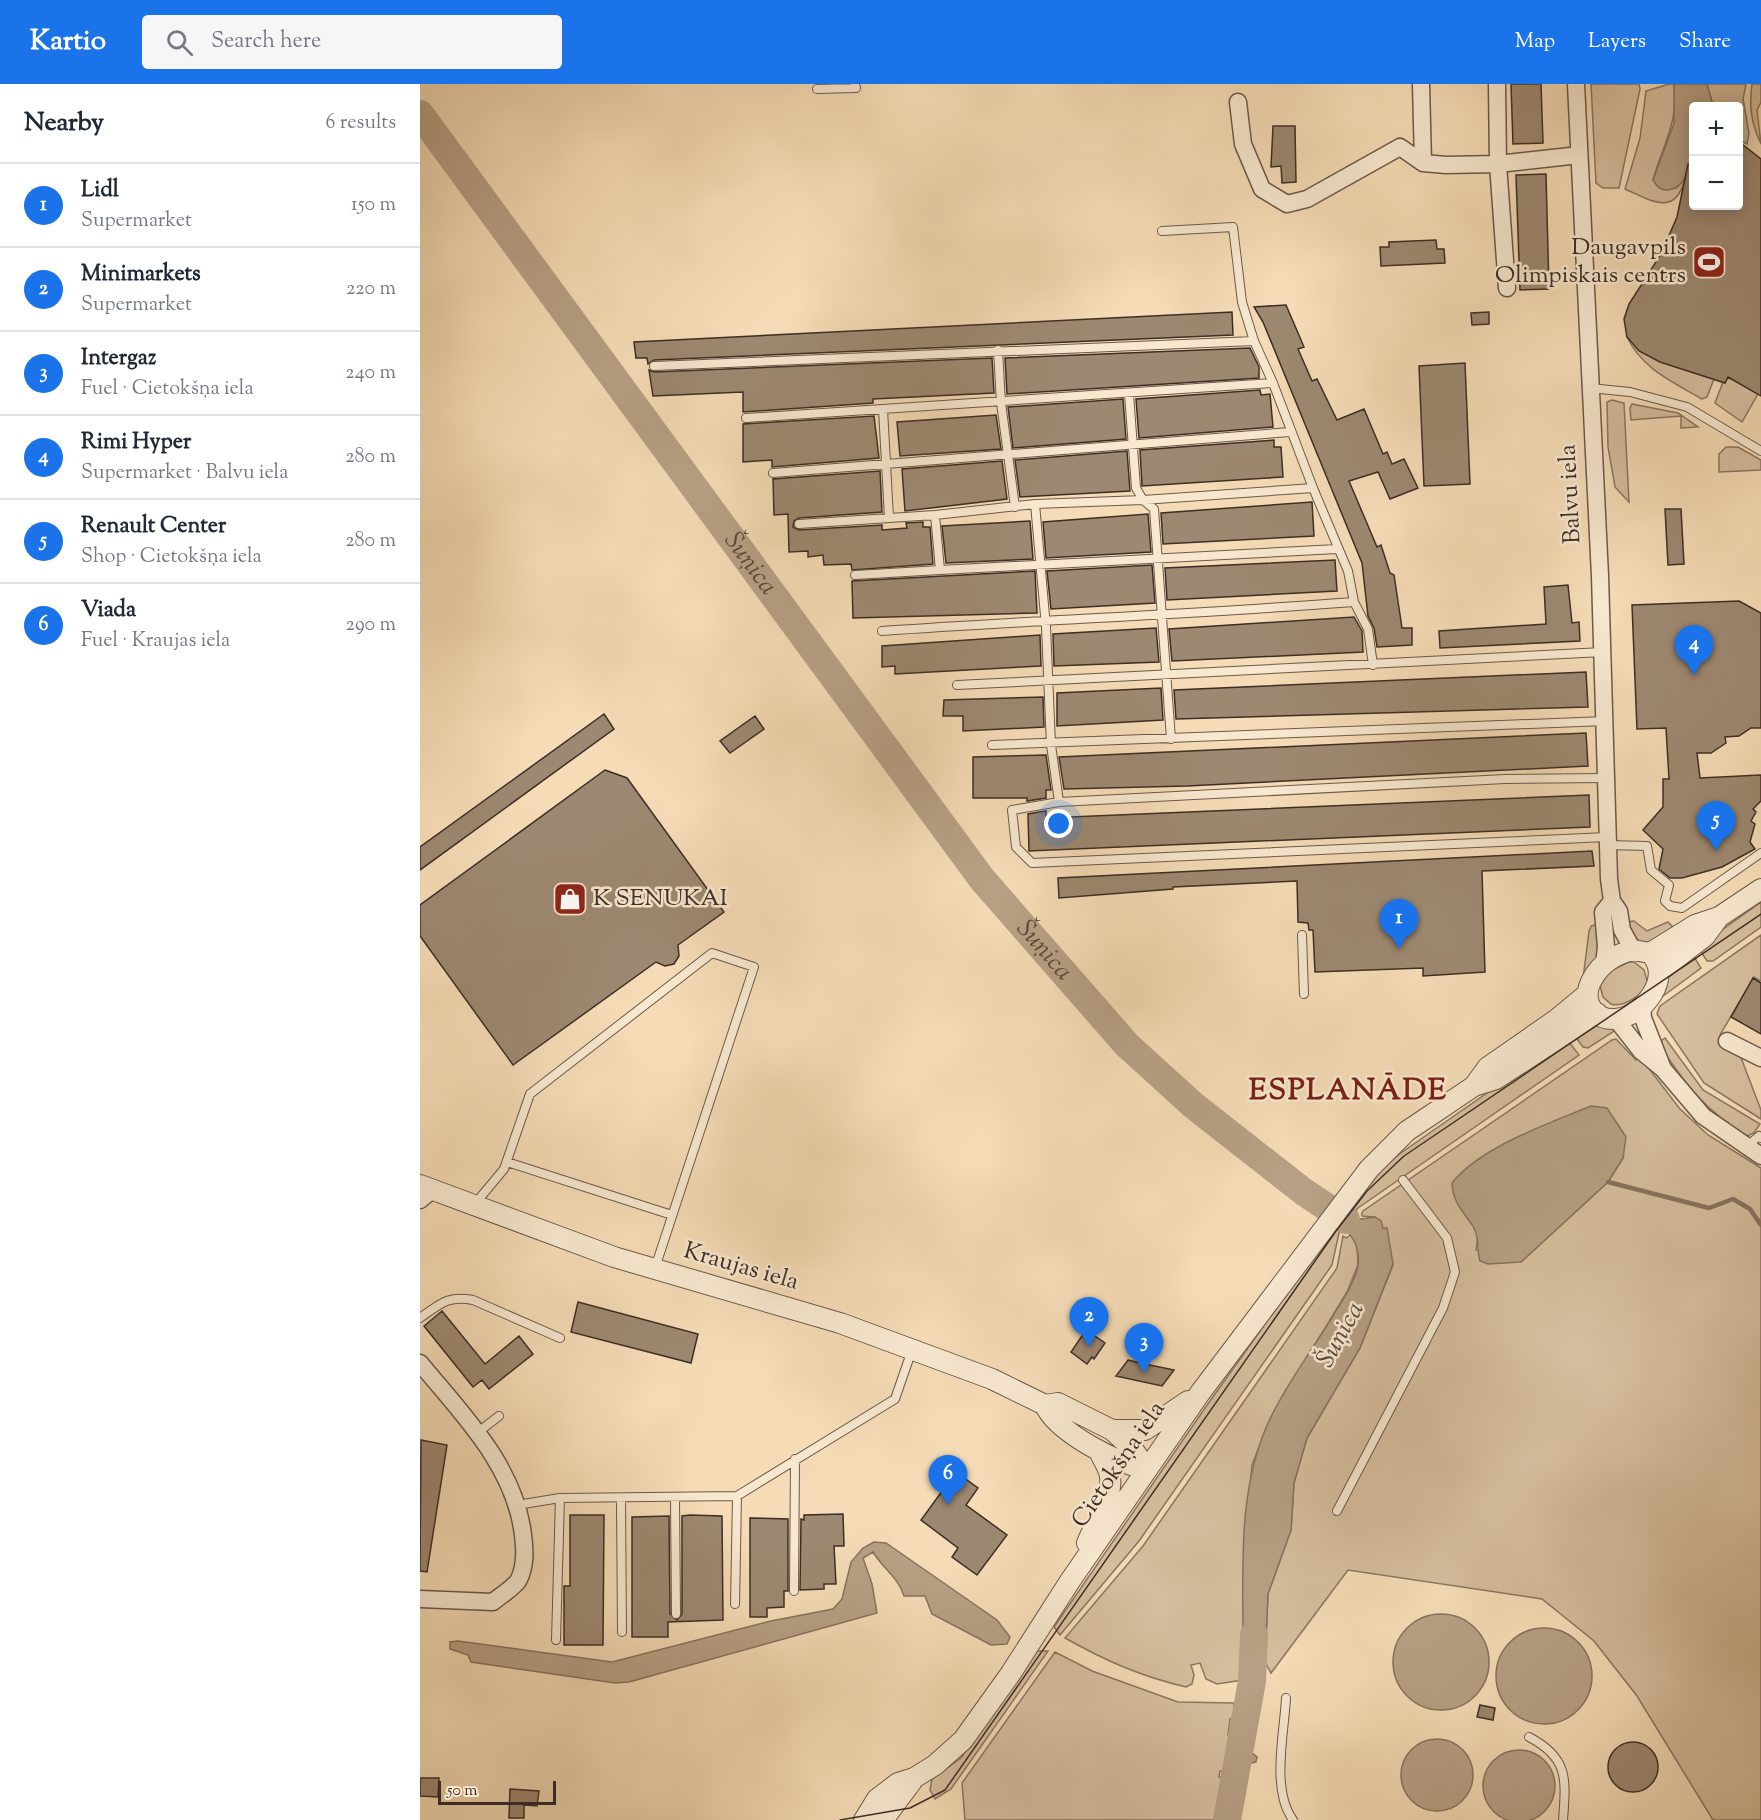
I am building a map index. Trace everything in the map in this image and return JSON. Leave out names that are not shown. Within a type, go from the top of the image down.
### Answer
[{"type":"street","points":[[1421,84],[1423,164]]},
{"type":"street","points":[[1497,84],[1498,164],[1507,288]]},
{"type":"street","name":"Balvu iela","points":[[1576,84],[1603,652],[1607,841],[1612,901],[1619,910],[1622,930],[1642,952]]},
{"type":"street","points":[[1238,102],[1243,144],[1262,189],[1287,204],[1307,199],[1400,147],[1423,164],[1498,164],[1579,155]]},
{"type":"street","points":[[1761,889],[1719,917],[1695,925],[1642,952],[1618,954],[1604,964],[1592,978],[1586,995],[1591,1008],[1597,1013],[1616,1019],[1649,1059],[1663,1069],[1703,1116],[1761,1156]]},
{"type":"street","name":"Balvu iela","points":[[1604,964],[1606,947],[1604,912],[1612,901]]},
{"type":"street","points":[[1616,1019],[1642,1005],[1656,987],[1661,970],[1705,936],[1719,917]]},
{"type":"street","points":[[1642,952],[1661,970]]},
{"type":"street","name":"Cietokšņa iela","points":[[1474,1086],[1488,1067],[1557,1019],[1586,995]]},
{"type":"street","points":[[1642,1005],[1643,1018],[1663,1069]]},
{"type":"street","name":"Cietokšņa iela","points":[[864,1820],[878,1799],[898,1783],[914,1778],[935,1765],[963,1740],[1011,1673],[1070,1581],[1200,1393],[1369,1169],[1407,1131],[1474,1086],[1496,1079],[1597,1013]]},
{"type":"street","points":[[1726,1041],[1761,1058]]},
{"type":"street","name":"Kraujas iela","points":[[424,1192],[474,1205],[614,1257],[840,1323],[993,1379],[1045,1405],[1050,1416],[1099,1451],[1127,1466],[1147,1469]]},
{"type":"street","points":[[420,1363],[477,1432],[505,1473],[521,1516],[525,1554],[518,1581],[493,1602],[420,1599]]},
{"type":"street","points":[[1112,1430],[1145,1430],[1200,1393]]},
{"type":"street","name":"Kraujas iela","points":[[1045,1405],[1058,1402],[1112,1430],[1132,1448],[1147,1469]]},
{"type":"street","points":[[1070,1581],[1108,1496],[1111,1483],[1109,1471],[1099,1451]]},
{"type":"street","name":"Cietokšņa iela","points":[[883,1820],[914,1778]]},
{"type":"lane","points":[[817,89],[856,88],[855,84]]},
{"type":"lane","points":[[1162,231],[1233,227],[1242,302],[1254,341],[1274,383],[1290,432],[1348,571],[1354,602],[1368,629],[1373,665]]},
{"type":"lane","points":[[654,366],[1254,341]]},
{"type":"lane","points":[[998,350],[1001,403],[1015,507]]},
{"type":"lane","points":[[746,418],[1001,403],[1274,383]]},
{"type":"lane","points":[[1590,388],[1630,392],[1687,407],[1761,451]]},
{"type":"lane","points":[[1129,394],[1136,488],[1143,500],[1154,509],[1171,739]]},
{"type":"lane","points":[[883,409],[889,518]]},
{"type":"lane","points":[[773,473],[1290,432]]},
{"type":"lane","points":[[799,524],[935,515],[1035,504],[1143,500],[1313,488]]},
{"type":"lane","points":[[1035,504],[1045,620],[1051,745],[1059,802]]},
{"type":"lane","points":[[935,515],[940,570]]},
{"type":"lane","points":[[855,575],[1337,549]]},
{"type":"lane","points":[[882,631],[1045,620],[1162,616],[1354,602]]},
{"type":"lane","points":[[957,685],[1603,652]]},
{"type":"lane","points":[[992,745],[1051,745],[1605,721]]},
{"type":"lane","points":[[1607,778],[1505,779],[1059,802],[1012,810],[1016,847],[1032,863],[1607,841],[1647,846],[1651,870],[1669,885],[1665,901],[1670,906],[1682,908],[1761,853]]},
{"type":"lane","points":[[1302,935],[1304,994]]},
{"type":"lane","points":[[474,1205],[504,1168],[530,1094],[712,953],[754,967],[655,1268]]},
{"type":"lane","points":[[1746,1147],[1759,1136],[1761,1138]]},
{"type":"lane","points":[[507,1162],[672,1215]]},
{"type":"lane","points":[[1337,1511],[1443,1308],[1455,1272],[1447,1238],[1403,1180]]},
{"type":"lane","points":[[420,1318],[448,1299],[458,1297],[473,1300],[560,1338]]},
{"type":"lane","points":[[517,1505],[560,1498],[675,1499],[737,1496],[895,1399],[912,1348]]},
{"type":"lane","points":[[477,1432],[499,1416]]},
{"type":"lane","points":[[794,1591],[795,1459]]},
{"type":"lane","points":[[735,1604],[737,1496]]},
{"type":"lane","points":[[556,1640],[560,1498]]},
{"type":"lane","points":[[621,1498],[622,1632]]},
{"type":"lane","points":[[675,1499],[676,1614]]},
{"type":"lane","points":[[1286,1698],[1281,1790],[1285,1808],[1293,1820]]},
{"type":"lane","points":[[1529,1737],[1545,1746],[1558,1759],[1566,1782],[1563,1820]]},
{"type":"shaded area","points":[[1591,84],[1639,84],[1640,89],[1619,188],[1603,188],[1596,183]]},
{"type":"shaded area","points":[[1674,84],[1675,109],[1653,180],[1676,188],[1685,178],[1681,191],[1675,198],[1660,203],[1625,189],[1640,138],[1646,91]]},
{"type":"shaded area","points":[[1707,84],[1746,84],[1743,99],[1749,133],[1747,144],[1743,142],[1743,102],[1712,102]]},
{"type":"shaded area","points":[[1752,84],[1761,84],[1761,102],[1757,110],[1761,144],[1752,114]]},
{"type":"shaded area","points":[[1627,337],[1714,379],[1707,397],[1702,399],[1659,374],[1641,358]]},
{"type":"shaded area","points":[[1728,377],[1758,394],[1742,422],[1715,403],[1723,382]]},
{"type":"shaded area","points":[[1612,400],[1624,403],[1629,502],[1615,487],[1608,447],[1607,402]]},
{"type":"shaded area","points":[[1632,404],[1678,413],[1698,427],[1681,428],[1681,416],[1631,420]]},
{"type":"shaded area","points":[[1726,447],[1738,447],[1761,460],[1761,470],[1719,472],[1719,454]]},
{"type":"shaded area","points":[[1761,902],[1761,927],[1713,961],[1707,961],[1698,947]]},
{"type":"shaded area","points":[[1634,921],[1647,931],[1668,922],[1677,931],[1660,940],[1641,942],[1631,932],[1626,922]]},
{"type":"shaded area","points":[[1598,924],[1601,953],[1583,979],[1589,931],[1591,926]]},
{"type":"shaded area","points":[[1761,935],[1761,981],[1754,977],[1720,1035],[1724,1046],[1740,1055],[1761,1110],[1761,1119],[1704,1083],[1657,1014],[1660,1006]]},
{"type":"shaded area","points":[[1691,952],[1701,968],[1655,1002],[1673,966]]},
{"type":"shaded area","points":[[1634,962],[1644,970],[1648,984],[1632,1000],[1616,1005],[1611,1004],[1603,997],[1600,986],[1608,972]]},
{"type":"shaded area","points":[[1594,1021],[1616,1030],[1588,1048],[1583,1047],[1574,1035]]},
{"type":"shaded area","points":[[1566,1038],[1579,1055],[1358,1208],[1339,1233],[1332,1265],[1139,1541],[1060,1635],[1054,1627],[1205,1408],[1352,1203],[1376,1175],[1398,1155]]},
{"type":"shaded area","points":[[1665,1038],[1703,1090],[1760,1124],[1754,1133],[1747,1136],[1719,1116],[1696,1095],[1658,1043]]},
{"type":"shaded area","points":[[1616,1039],[1636,1060],[1640,1057],[1680,1109],[1708,1135],[1761,1168],[1761,1820],[1713,1820],[1637,1696],[1594,1641],[1542,1599],[1348,1570],[1271,1673],[1265,1662],[1268,1594],[1291,1530],[1294,1483],[1307,1438],[1360,1348],[1393,1265],[1383,1229],[1375,1217],[1361,1216],[1363,1211]],"holes":[[[1623,1158],[1608,1182],[1521,1262],[1476,1250],[1478,1236]]]},
{"type":"shaded area","points":[[1352,1234],[1357,1246],[1358,1265],[1347,1292],[1270,1419],[1252,1465],[1245,1545],[1243,1680],[1217,1684],[1206,1679],[1200,1663],[1191,1665],[1194,1675],[1192,1684],[1186,1687],[1124,1667],[1065,1638],[1143,1546],[1337,1268],[1343,1236],[1346,1238]]},
{"type":"shaded area","points":[[1037,1651],[1048,1651],[951,1789],[935,1799],[930,1790],[932,1779],[961,1758]]},
{"type":"shaded area","points":[[1055,1652],[1092,1671],[1178,1702],[1234,1703],[1234,1706],[1243,1708],[1242,1713],[1230,1719],[1228,1735],[1233,1739],[1227,1772],[1220,1771],[1219,1777],[1222,1778],[1214,1820],[965,1820],[962,1783]]},
{"type":"water","points":[[1674,84],[1707,84],[1712,102],[1689,102],[1689,168],[1686,176],[1672,189],[1663,190],[1653,180],[1674,123]]},
{"type":"water","points":[[1591,1106],[1607,1108],[1626,1137],[1623,1158],[1608,1182],[1521,1262],[1488,1264],[1480,1261],[1475,1231],[1456,1201],[1452,1183],[1464,1170],[1497,1147],[1536,1128]]},
{"type":"water","points":[[1320,1192],[1361,1219],[1375,1217],[1381,1221],[1383,1228],[1387,1228],[1393,1264],[1360,1348],[1307,1438],[1294,1483],[1291,1530],[1268,1594],[1265,1662],[1257,1674],[1250,1673],[1243,1658],[1244,1536],[1251,1476],[1270,1419],[1292,1379],[1345,1297],[1358,1265],[1356,1244],[1351,1236],[1337,1222],[1311,1205]]},
{"type":"water","points":[[874,1542],[886,1543],[997,1620],[1010,1637],[1007,1644],[991,1645],[932,1614],[925,1596],[904,1596],[898,1584],[873,1552],[863,1558],[872,1584],[877,1613],[629,1682],[615,1683],[471,1662],[468,1655],[450,1649],[450,1642],[458,1641],[612,1662],[771,1621],[833,1609],[842,1599],[851,1562],[863,1548]]},
{"type":"water","points":[[1441,1614],[1459,1618],[1475,1628],[1485,1644],[1489,1662],[1485,1680],[1475,1696],[1459,1706],[1441,1710],[1423,1706],[1407,1696],[1397,1680],[1393,1662],[1397,1644],[1407,1628],[1423,1618]]},
{"type":"water","points":[[1544,1628],[1562,1632],[1578,1642],[1588,1658],[1592,1676],[1588,1694],[1578,1710],[1562,1720],[1544,1724],[1526,1720],[1510,1710],[1500,1694],[1496,1676],[1500,1658],[1510,1642],[1526,1632]]},
{"type":"water","points":[[1242,1713],[1250,1714],[1253,1718],[1251,1752],[1257,1757],[1256,1762],[1248,1764],[1244,1774],[1245,1795],[1237,1820],[1214,1820],[1222,1778],[1226,1779],[1237,1716]]},
{"type":"water","points":[[1437,1739],[1457,1745],[1467,1755],[1473,1775],[1467,1795],[1457,1805],[1437,1811],[1417,1805],[1407,1795],[1401,1775],[1407,1755],[1417,1745]]},
{"type":"water","points":[[1512,1751],[1526,1751],[1539,1756],[1549,1766],[1554,1779],[1554,1793],[1549,1806],[1539,1816],[1526,1821],[1512,1821],[1499,1816],[1489,1806],[1484,1793],[1484,1779],[1489,1766],[1499,1756]]},
{"type":"pier","points":[[1327,1193],[1362,1216],[1348,1235],[1315,1211]]},
{"type":"building","points":[[1511,84],[1541,84],[1543,143],[1513,144]]},
{"type":"building","points":[[1273,126],[1295,126],[1296,182],[1282,183],[1281,166],[1271,167]]},
{"type":"building","name":"Daugavpils Olimpiskais centrs","points":[[1743,145],[1761,159],[1761,396],[1728,377],[1725,383],[1660,362],[1639,351],[1627,337],[1624,319],[1629,304],[1661,254],[1677,217],[1688,164],[1689,210],[1743,210]]},
{"type":"building","points":[[1546,174],[1549,289],[1520,290],[1516,175]]},
{"type":"building","points":[[1436,240],[1437,249],[1444,249],[1445,263],[1381,266],[1380,247],[1389,247],[1389,242]]},
{"type":"building","points":[[1286,305],[1304,347],[1298,349],[1312,381],[1317,379],[1337,420],[1364,409],[1383,454],[1387,452],[1392,464],[1404,459],[1418,488],[1390,499],[1378,472],[1349,481],[1377,547],[1381,545],[1390,573],[1394,575],[1402,628],[1412,628],[1412,645],[1377,647],[1374,628],[1368,616],[1362,563],[1263,322],[1254,307]]},
{"type":"building","points":[[1232,312],[1233,335],[654,360],[648,364],[647,358],[636,358],[634,342]]},
{"type":"building","points":[[1489,312],[1489,324],[1472,325],[1471,313]]},
{"type":"building","points":[[1250,348],[1259,367],[1259,378],[1007,394],[1005,358]]},
{"type":"building","points":[[992,358],[994,393],[873,399],[873,403],[743,412],[743,392],[653,396],[649,370],[654,372]]},
{"type":"building","points":[[1465,363],[1470,484],[1424,486],[1419,366]]},
{"type":"building","points":[[1260,390],[1261,395],[1270,394],[1273,427],[1139,438],[1136,399]]},
{"type":"building","points":[[1123,399],[1126,439],[1013,448],[1008,407]]},
{"type":"building","points":[[996,415],[1001,449],[900,456],[897,422]]},
{"type":"building","points":[[874,416],[879,458],[772,467],[772,460],[743,462],[743,424]]},
{"type":"building","points":[[1274,440],[1274,447],[1281,447],[1283,477],[1142,486],[1140,450]]},
{"type":"building","points":[[1127,451],[1130,491],[1020,497],[1015,460]]},
{"type":"building","points":[[1002,461],[1007,499],[905,511],[902,469]]},
{"type":"building","points":[[880,471],[882,512],[799,518],[794,521],[793,527],[799,530],[882,525],[882,530],[907,528],[906,523],[923,522],[923,527],[930,527],[933,564],[852,570],[851,564],[824,565],[823,555],[808,557],[808,551],[789,552],[788,514],[774,515],[773,479]]},
{"type":"building","points":[[1312,502],[1314,536],[1163,544],[1161,513]]},
{"type":"building","points":[[1665,509],[1681,509],[1684,564],[1668,565]]},
{"type":"building","points":[[1148,514],[1151,552],[1046,558],[1043,522]]},
{"type":"building","points":[[1030,521],[1033,559],[946,563],[942,526]]},
{"type":"building","points":[[1335,560],[1337,591],[1167,600],[1165,568]]},
{"type":"building","points":[[1152,565],[1155,603],[1051,609],[1047,571]]},
{"type":"building","points":[[1035,571],[1037,613],[853,618],[852,581]]},
{"type":"building","points":[[1568,585],[1572,623],[1579,622],[1580,641],[1440,648],[1439,631],[1546,624],[1544,587]]},
{"type":"building","points":[[1739,601],[1761,613],[1761,728],[1751,728],[1739,736],[1725,737],[1726,743],[1711,753],[1697,753],[1700,778],[1761,775],[1761,801],[1753,809],[1756,812],[1751,821],[1755,824],[1750,842],[1755,849],[1722,867],[1682,878],[1670,878],[1659,869],[1663,849],[1643,830],[1663,807],[1663,779],[1669,779],[1666,728],[1637,729],[1632,605]]},
{"type":"building","points":[[1354,617],[1362,631],[1363,652],[1172,661],[1169,629]]},
{"type":"building","points":[[1156,628],[1159,662],[1054,666],[1053,634]]},
{"type":"building","points":[[1040,635],[1041,666],[895,674],[895,666],[882,667],[882,646]]},
{"type":"building","points":[[1586,672],[1588,707],[1176,719],[1174,690]]},
{"type":"building","points":[[1161,688],[1163,720],[1057,726],[1057,693]]},
{"type":"building","points":[[1043,697],[1044,727],[963,731],[963,716],[943,716],[944,700]]},
{"type":"building","points":[[604,714],[614,729],[420,870],[420,847]]},
{"type":"building","points":[[755,716],[764,729],[730,753],[720,741]]},
{"type":"building","points":[[1586,733],[1588,766],[1187,786],[1064,789],[1059,757]]},
{"type":"building","points":[[1046,755],[1051,790],[1046,790],[1046,798],[1027,801],[1027,798],[973,798],[973,757]]},
{"type":"building","points":[[605,770],[627,778],[724,912],[678,945],[679,956],[674,964],[665,966],[656,962],[513,1065],[420,936],[420,905]]},
{"type":"building","points":[[1589,795],[1590,827],[1029,851],[1028,814],[1046,811],[1046,818]]},
{"type":"building","points":[[1592,851],[1594,866],[1482,871],[1485,972],[1423,976],[1423,968],[1315,972],[1313,930],[1309,930],[1308,923],[1298,922],[1297,881],[1173,887],[1173,889],[1059,898],[1058,878]]},
{"type":"building","points":[[1753,978],[1761,983],[1761,1034],[1731,1017]]},
{"type":"building","points":[[578,1302],[698,1334],[691,1363],[571,1332]]},
{"type":"building","points":[[442,1311],[485,1364],[519,1336],[533,1354],[489,1389],[482,1380],[473,1387],[424,1326]]},
{"type":"building","points":[[1086,1330],[1105,1343],[1094,1359],[1092,1357],[1087,1364],[1071,1352]]},
{"type":"building","points":[[1128,1360],[1174,1370],[1162,1386],[1116,1376]]},
{"type":"building","points":[[421,1440],[447,1445],[427,1572],[420,1571]]},
{"type":"building","points":[[956,1472],[978,1488],[966,1505],[1007,1535],[977,1575],[952,1557],[958,1548],[921,1520]]},
{"type":"building","points":[[843,1514],[844,1546],[834,1546],[836,1584],[824,1584],[824,1589],[800,1590],[801,1519],[804,1520],[804,1515]]},
{"type":"building","points":[[570,1515],[604,1515],[603,1645],[564,1645],[564,1586],[570,1586]]},
{"type":"building","points":[[669,1516],[670,1614],[677,1620],[682,1614],[682,1516],[722,1516],[723,1620],[668,1622],[668,1637],[632,1637],[632,1517]]},
{"type":"building","points":[[750,1518],[788,1519],[788,1591],[784,1591],[784,1607],[767,1608],[767,1617],[750,1617]]},
{"type":"building","points":[[1480,1705],[1495,1708],[1493,1720],[1477,1717]]},
{"type":"building","points":[[1628,1742],[1638,1742],[1651,1749],[1658,1762],[1658,1772],[1651,1785],[1638,1792],[1628,1792],[1619,1788],[1612,1781],[1608,1772],[1608,1762],[1612,1753],[1619,1746]]},
{"type":"building","points":[[420,1778],[439,1778],[438,1797],[420,1796]]},
{"type":"building","points":[[510,1789],[539,1791],[537,1806],[524,1805],[524,1818],[509,1818]]},
{"type":"waterway","name":"Šuņica","points":[[420,114],[982,879],[1127,1045],[1193,1105],[1304,1192],[1346,1220]]},
{"type":"waterway","points":[[1608,1182],[1709,1208],[1733,1199],[1750,1209],[1761,1225]]},
{"type":"waterway","name":"Šuņica","points":[[1227,1820],[1252,1681],[1254,1635]]},
{"type":"tram line","points":[[840,1820],[910,1808],[945,1790],[1336,1231],[1367,1191],[1404,1156],[1761,914]]},
{"type":"place","name":"Daugavpils Olimpiskais centrs","points":[[1709,262]]},
{"type":"place","name":"Rimi Hyper","points":[[1694,675]]},
{"type":"place","name":"Renault Center","points":[[1716,851]]},
{"type":"place","name":"K SENUKAI","points":[[570,899]]},
{"type":"place","name":"Lidl","points":[[1399,949]]},
{"type":"place","name":"Minimarkets","points":[[1089,1347]]},
{"type":"place","name":"Intergaz","points":[[1144,1373]]},
{"type":"place","name":"Viada","points":[[948,1505]]},
{"type":"district","name":"ESPLANĀDE","points":[[1348,1091]]}]
